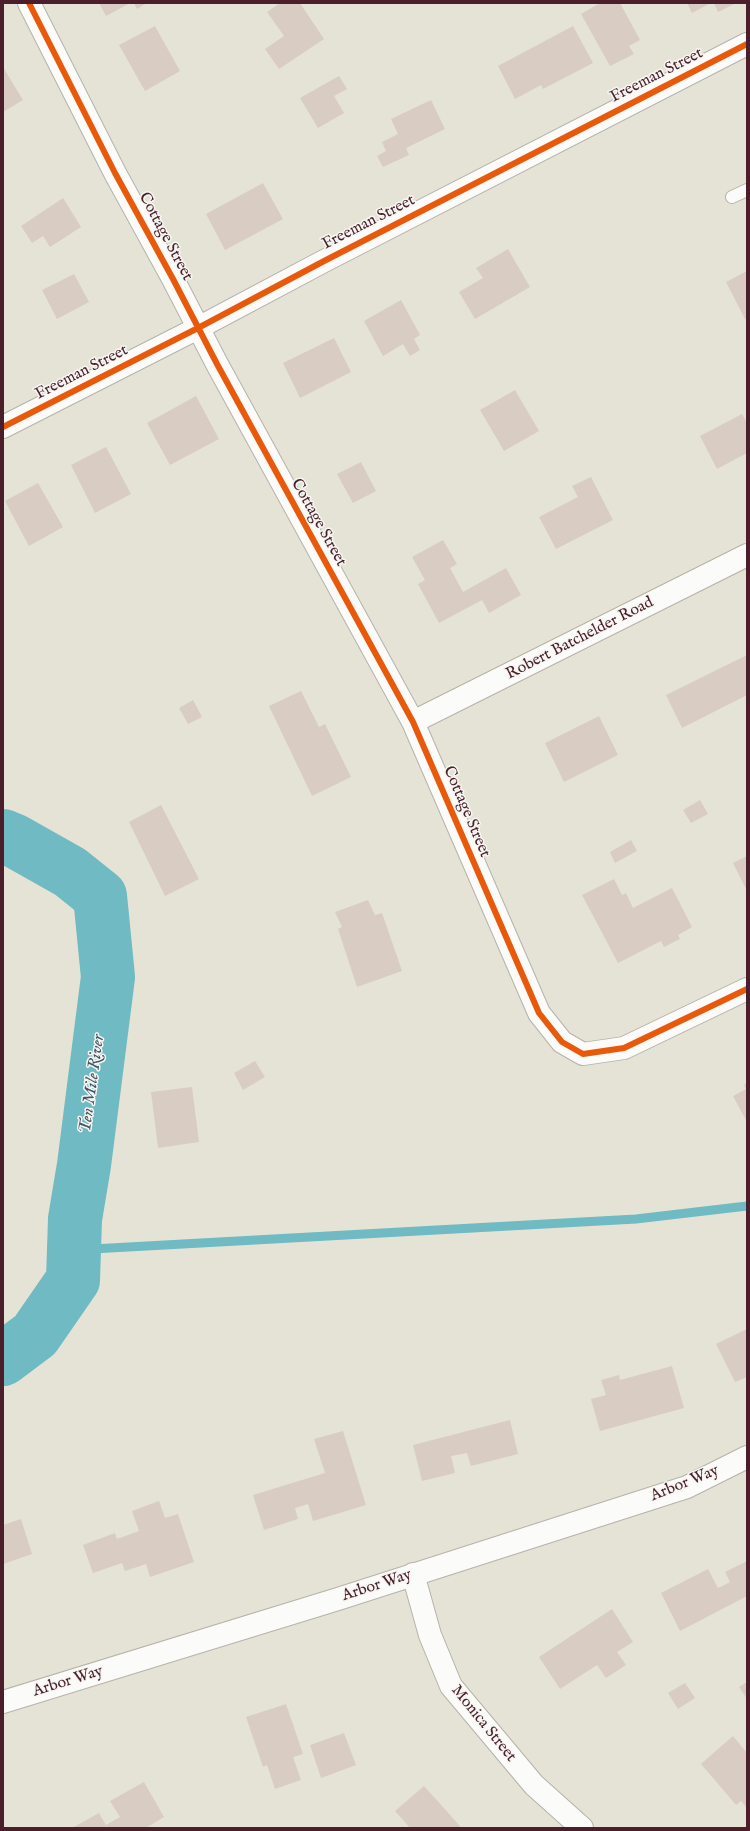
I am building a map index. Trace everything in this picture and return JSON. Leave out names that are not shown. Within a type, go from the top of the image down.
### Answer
[{"type":"street","name":"Cottage Street","points":[[29,3],[115,173],[413,722],[539,1013],[562,1042],[583,1054],[624,1048],[747,989]]},
{"type":"street","name":"Freeman Street","points":[[3,426],[198,328],[326,260],[747,44]]},
{"type":"street","name":"Robert Batchelder Road","points":[[413,722],[747,555]]},
{"type":"street","name":"Arbor Way","points":[[3,1702],[688,1487],[747,1457]]},
{"type":"street","name":"Monica Street","points":[[414,1574],[430,1635],[451,1686],[534,1785],[582,1828]]},
{"type":"lane","points":[[732,197],[747,190]]},
{"type":"building","points":[[99,3],[130,3],[106,16]]},
{"type":"building","points":[[134,3],[147,3],[137,9]]},
{"type":"building","points":[[280,3],[300,3],[324,39],[279,69],[265,49],[284,36],[267,12]]},
{"type":"building","points":[[600,3],[620,3],[640,40],[629,46],[634,54],[610,66],[581,14]]},
{"type":"building","points":[[687,3],[711,3],[692,13]]},
{"type":"building","points":[[714,3],[736,3],[718,12]]},
{"type":"building","points":[[155,26],[180,71],[145,91],[119,45]]},
{"type":"building","points":[[573,26],[593,63],[543,89],[541,85],[515,99],[498,66]]},
{"type":"building","points":[[3,67],[23,100],[3,112]]},
{"type":"building","points":[[339,76],[347,89],[334,96],[344,113],[318,128],[300,98]]},
{"type":"building","points":[[431,100],[445,129],[406,148],[409,155],[383,167],[377,156],[386,151],[382,142],[398,134],[391,119]]},
{"type":"building","points":[[263,183],[283,219],[225,250],[206,214]]},
{"type":"building","points":[[63,198],[81,227],[50,247],[43,236],[32,243],[21,226]]},
{"type":"building","points":[[508,249],[530,287],[475,319],[459,292],[483,278],[476,268]]},
{"type":"building","points":[[747,271],[747,318],[745,319],[726,282]]},
{"type":"building","points":[[74,274],[89,302],[57,319],[42,290]]},
{"type":"building","points":[[401,300],[420,335],[414,339],[420,350],[410,356],[403,344],[383,356],[364,321]]},
{"type":"building","points":[[334,338],[351,372],[300,398],[283,363]]},
{"type":"building","points":[[515,390],[539,431],[504,451],[480,410]]},
{"type":"building","points":[[196,396],[219,439],[170,465],[147,423]]},
{"type":"building","points":[[742,414],[747,423],[747,453],[717,469],[700,436]]},
{"type":"building","points":[[106,447],[131,494],[95,513],[71,465]]},
{"type":"building","points":[[361,462],[376,491],[353,503],[337,474]]},
{"type":"building","points":[[591,477],[613,520],[556,549],[539,517],[578,497],[572,486]]},
{"type":"building","points":[[38,483],[63,527],[29,546],[5,501]]},
{"type":"building","points":[[443,540],[457,564],[450,568],[463,592],[506,568],[521,595],[489,613],[482,600],[439,623],[418,584],[425,580],[412,557]]},
{"type":"building","points":[[747,655],[747,695],[682,728],[666,695]]},
{"type":"building","points":[[301,691],[319,727],[325,724],[351,777],[312,796],[269,706]]},
{"type":"building","points":[[193,700],[202,717],[188,724],[179,708]]},
{"type":"building","points":[[599,716],[618,755],[564,782],[545,743]]},
{"type":"building","points":[[700,800],[708,814],[691,823],[683,810]]},
{"type":"building","points":[[161,805],[199,879],[165,896],[129,822]]},
{"type":"building","points":[[631,840],[637,851],[615,863],[610,852]]},
{"type":"building","points":[[747,856],[747,891],[733,863]]},
{"type":"building","points":[[614,879],[622,895],[626,893],[633,908],[672,888],[692,927],[678,935],[680,939],[664,947],[661,941],[618,963],[582,895]]},
{"type":"building","points":[[368,900],[375,915],[382,913],[402,971],[357,987],[338,929],[342,927],[335,912]]},
{"type":"building","points":[[255,1061],[265,1077],[243,1090],[234,1073]]},
{"type":"building","points":[[747,1083],[747,1122],[733,1096],[746,1089],[744,1085]]},
{"type":"building","points":[[192,1087],[199,1142],[158,1148],[151,1092]]},
{"type":"building","points":[[747,1329],[747,1377],[735,1382],[716,1344]]},
{"type":"building","points":[[672,1366],[684,1408],[600,1431],[591,1399],[606,1395],[601,1380],[619,1375],[620,1380]]},
{"type":"building","points":[[510,1420],[518,1454],[471,1466],[467,1453],[451,1456],[455,1473],[422,1481],[413,1445]]},
{"type":"building","points":[[343,1431],[366,1505],[313,1521],[308,1504],[295,1508],[298,1519],[264,1530],[253,1495],[325,1473],[314,1439]]},
{"type":"building","points":[[159,1501],[165,1518],[178,1514],[194,1562],[150,1577],[146,1564],[125,1571],[122,1563],[93,1573],[83,1545],[115,1533],[117,1539],[139,1531],[132,1511]]},
{"type":"building","points":[[21,1519],[32,1554],[3,1564],[3,1525]]},
{"type":"building","points":[[747,1561],[747,1596],[680,1631],[661,1593],[708,1569],[718,1588],[730,1582],[725,1572]]},
{"type":"building","points":[[612,1609],[633,1642],[617,1652],[626,1665],[606,1678],[597,1665],[560,1689],[539,1657]]},
{"type":"building","points":[[747,1682],[747,1699],[739,1687]]},
{"type":"building","points":[[685,1683],[695,1698],[678,1709],[668,1693]]},
{"type":"building","points":[[286,1704],[303,1754],[293,1757],[301,1780],[275,1789],[267,1765],[263,1767],[246,1717]]},
{"type":"building","points":[[344,1733],[356,1765],[321,1778],[310,1745]]},
{"type":"building","points":[[733,1736],[747,1753],[747,1808],[741,1801],[736,1805],[701,1764]]},
{"type":"building","points":[[144,1782],[164,1817],[146,1828],[72,1828],[99,1813],[106,1825],[120,1817],[110,1801]]},
{"type":"building","points":[[424,1786],[460,1826],[458,1828],[410,1828],[395,1811]]},
{"type":"waterway","name":"Ten Mile River","points":[[3,836],[15,841],[70,872],[100,896],[108,977],[84,1165],[75,1219],[73,1280],[35,1335],[3,1359]]},
{"type":"waterway","points":[[74,1250],[636,1219],[747,1206]]},
{"type":"cycle path","points":[[29,3],[115,173],[173,279],[217,364],[413,722],[539,1013],[562,1042],[583,1054],[624,1048],[747,989]]},
{"type":"cycle path","points":[[3,427],[198,328],[326,260],[747,44]]}]
